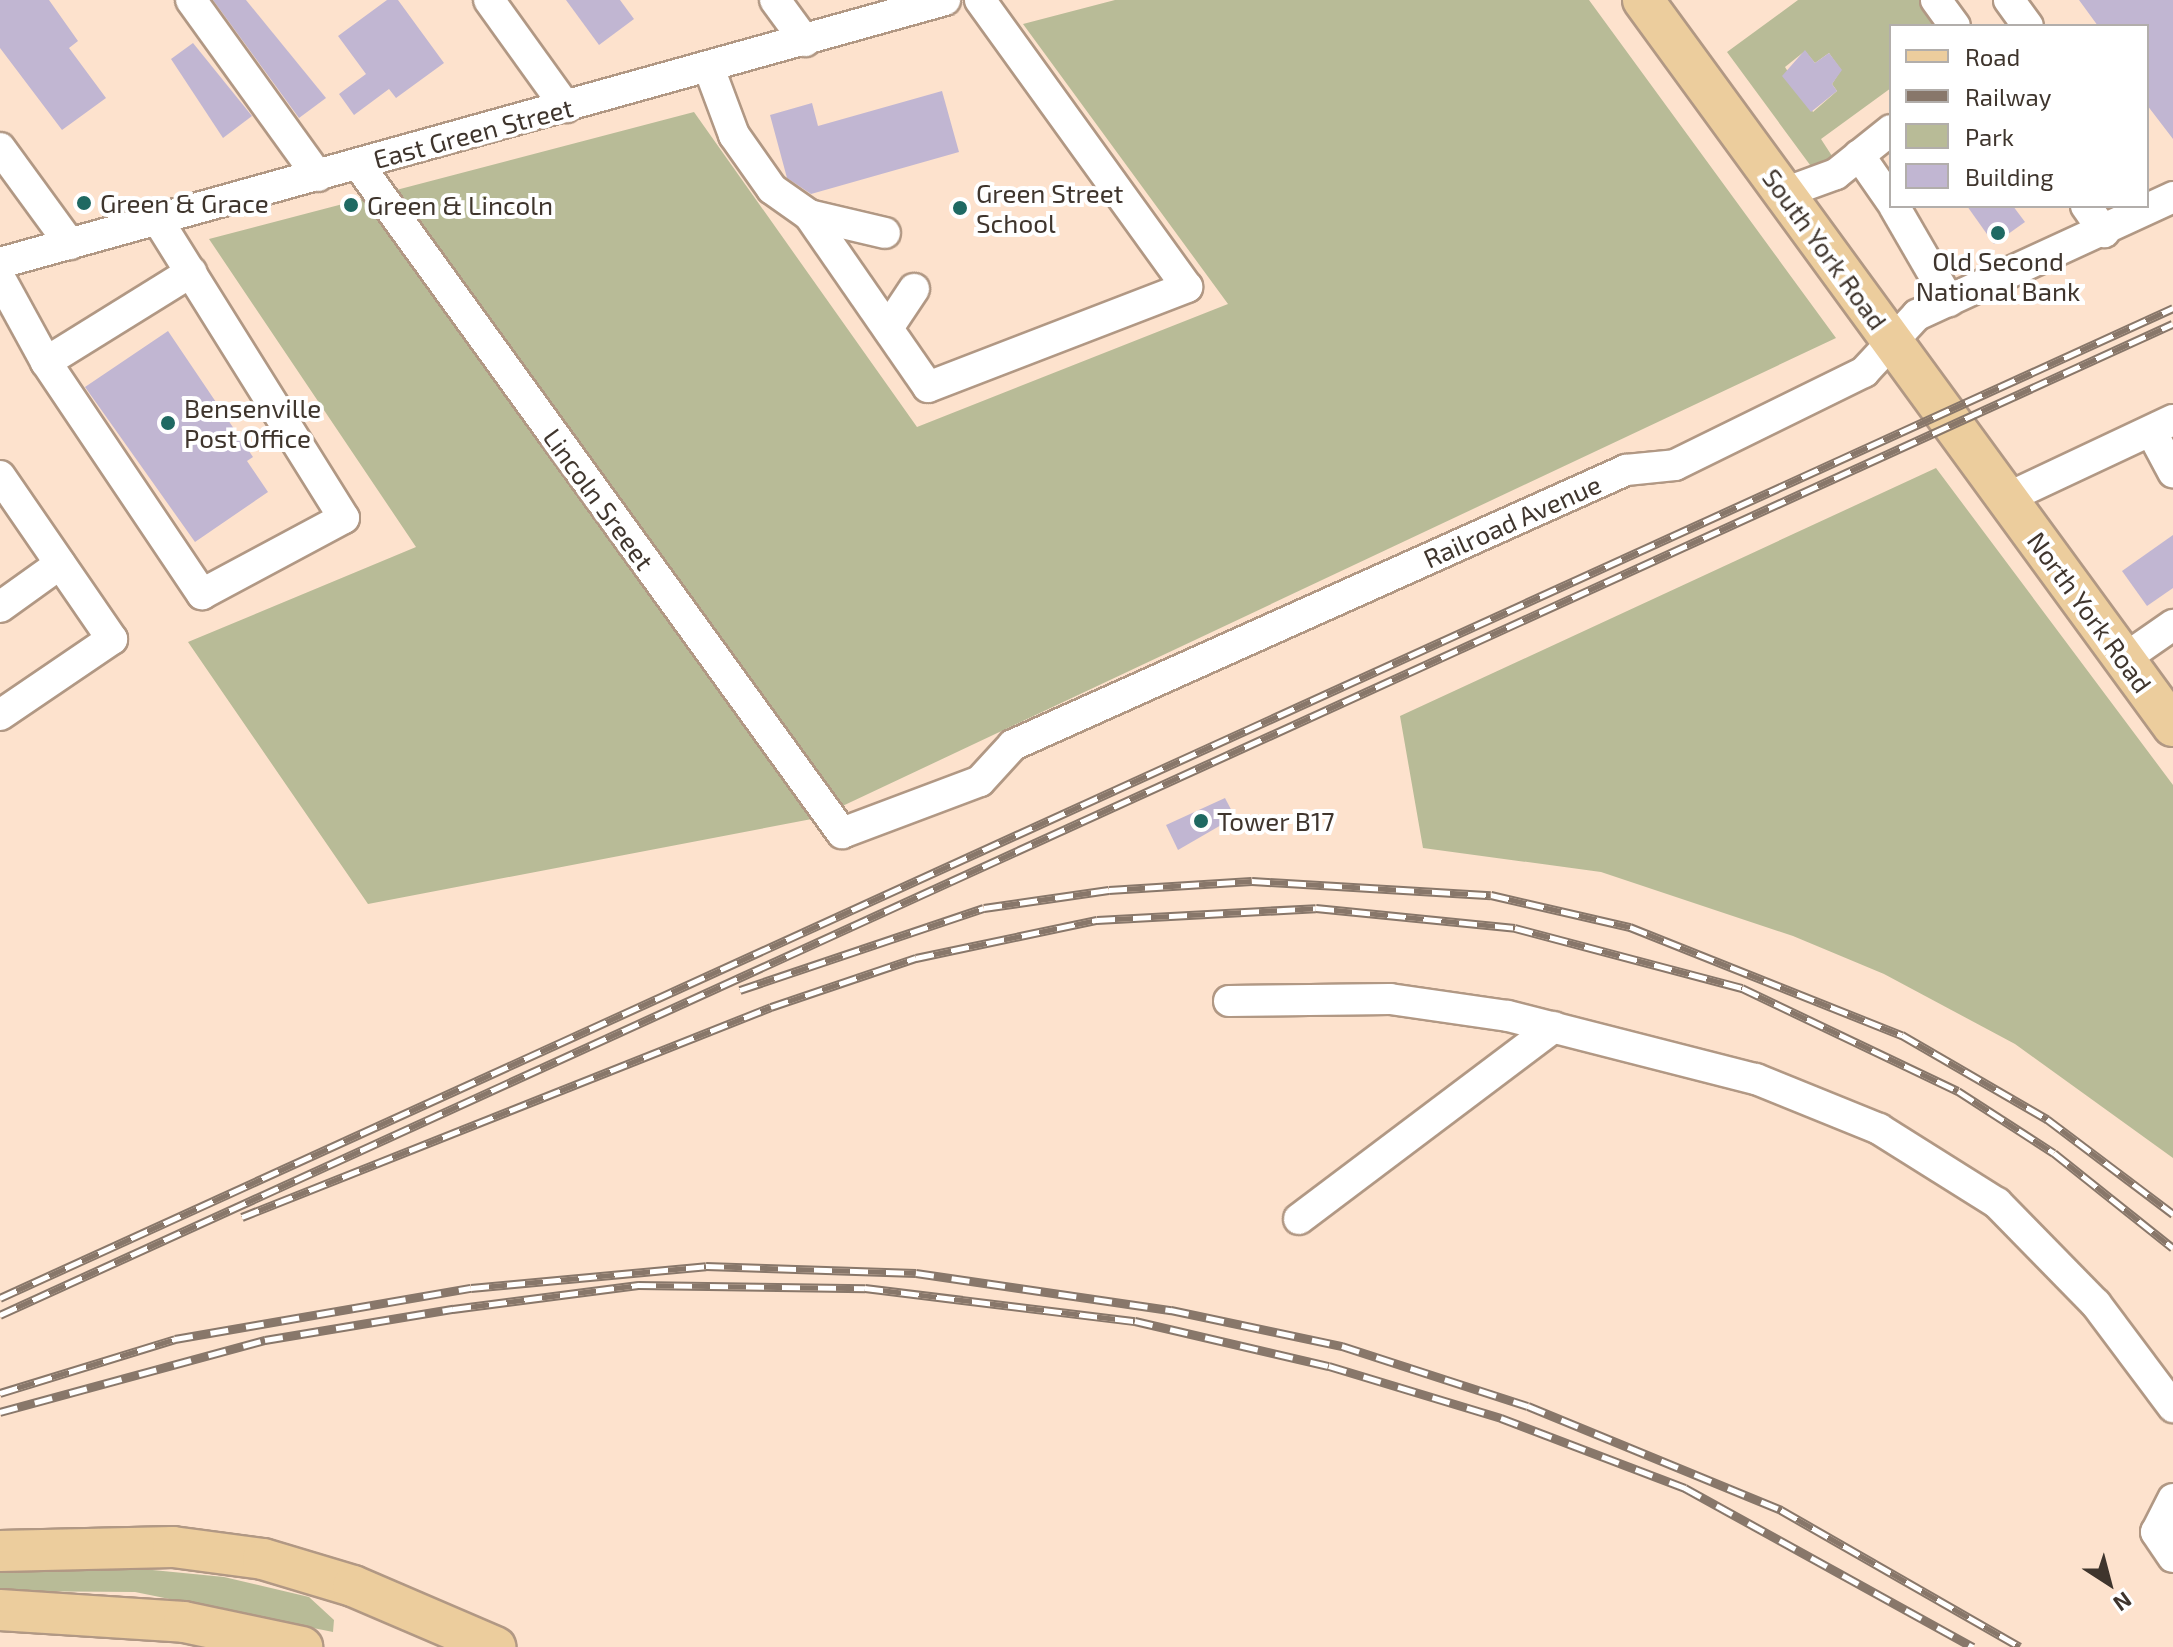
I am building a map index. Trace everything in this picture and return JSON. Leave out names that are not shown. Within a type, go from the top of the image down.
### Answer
[{"type":"main road","name":"South York Road","points":[[1643,0],[2007,498]]},
{"type":"main road","name":"North York Road","points":[[2007,498],[2173,726]]},
{"type":"main road","points":[[0,1551],[173,1547],[263,1559],[353,1586],[495,1647]]},
{"type":"main road","points":[[0,1610],[184,1622],[302,1647]]},
{"type":"street","points":[[191,0],[318,176]]},
{"type":"street","points":[[489,0],[566,107]]},
{"type":"street","points":[[775,0],[805,41]]},
{"type":"street","name":"East Green Street","points":[[0,263],[945,0]]},
{"type":"street","points":[[709,68],[734,135],[772,189],[809,215],[928,387],[1187,287],[980,0]]},
{"type":"street","points":[[1936,0],[1954,24]]},
{"type":"street","points":[[2009,0],[2027,24]]},
{"type":"street","points":[[1784,193],[1836,174],[1889,132]]},
{"type":"street","points":[[0,148],[70,244]]},
{"type":"street","points":[[1859,155],[1889,198]]},
{"type":"street","name":"Lincoln Sreeet","points":[[358,164],[842,833]]},
{"type":"street","name":"Railroad Avenue","points":[[842,833],[980,781],[1013,745],[1626,470],[1675,465],[1864,372],[1917,315],[2104,232],[2173,197]]},
{"type":"street","points":[[1895,208],[1949,301]]},
{"type":"street","points":[[2087,208],[2104,232]]},
{"type":"street","points":[[809,215],[885,233]]},
{"type":"street","points":[[0,278],[46,362],[202,594],[344,518],[158,220]]},
{"type":"street","points":[[46,362],[191,272]]},
{"type":"street","points":[[888,328],[914,289]]},
{"type":"street","points":[[2007,498],[2162,426],[2173,472]]},
{"type":"street","points":[[0,715],[112,639],[4,491]]},
{"type":"street","points":[[0,607],[60,564]]},
{"type":"street","points":[[2124,659],[2173,625]]},
{"type":"street","points":[[1229,1001],[1390,999],[1554,1027],[1756,1079],[1879,1129],[1997,1203],[2096,1304],[2173,1407]]},
{"type":"street","points":[[1299,1219],[1554,1027]]},
{"type":"street","points":[[2173,1499],[2156,1532],[2173,1557]]},
{"type":"green space","points":[[1115,0],[1589,0],[1836,338],[817,818],[368,904],[188,642],[416,547],[209,239],[694,112],[917,427],[1228,304],[1023,24]]},
{"type":"green space","points":[[1798,0],[1928,0],[1946,24],[1889,24],[1889,89],[1821,139],[1832,156],[1813,169],[1727,52]],"holes":[[[1805,51],[1815,63],[1829,53],[1841,70],[1832,84],[1837,91],[1813,112],[1785,67]]]},
{"type":"green space","points":[[1936,468],[2173,785],[2173,1158],[2015,1044],[1884,974],[1793,936],[1601,872],[1423,848],[1400,716]]},
{"type":"green space","points":[[122,1567],[224,1577],[309,1597],[334,1620],[333,1632],[135,1592],[0,1591],[0,1570]]},
{"type":"building","points":[[0,0],[49,0],[78,41],[69,48],[106,98],[62,130],[0,48]]},
{"type":"building","points":[[213,0],[246,0],[326,98],[299,118]]},
{"type":"building","points":[[387,0],[398,0],[444,63],[396,98],[389,89],[354,115],[339,94],[366,74],[338,36]]},
{"type":"building","points":[[566,0],[620,0],[634,19],[599,45]]},
{"type":"building","points":[[2079,0],[2173,0],[2173,139],[2149,108],[2149,24],[2097,24]]},
{"type":"building","points":[[193,43],[252,116],[223,138],[171,59]]},
{"type":"building","points":[[1805,50],[1815,63],[1829,53],[1842,70],[1832,84],[1837,91],[1811,112],[1782,76]]},
{"type":"building","points":[[942,91],[959,152],[811,194],[787,178],[770,115],[812,103],[818,126]]},
{"type":"building","name":"Old Second National Bank","points":[[1968,208],[2014,208],[2025,222],[1994,244]]},
{"type":"building","name":"Bensenville Post Office","points":[[168,331],[253,457],[247,461],[268,492],[195,542],[85,387]]},
{"type":"building","points":[[2173,535],[2173,588],[2147,606],[2122,571]]},
{"type":"building","name":"Tower B17","points":[[1225,798],[1235,817],[1178,850],[1166,825]]},
{"type":"railway","points":[[0,1298],[2173,308]]},
{"type":"railway","points":[[0,1315],[2173,324]]},
{"type":"railway","points":[[740,990],[984,908],[1109,890],[1252,881],[1491,895],[1630,927],[1902,1035],[2047,1119],[2173,1214]]},
{"type":"railway","points":[[242,1217],[771,1007],[916,958],[1097,920],[1316,908],[1515,928],[1742,988],[1958,1091],[2054,1153],[2173,1248]]},
{"type":"railway","points":[[0,1393],[175,1339],[471,1288],[706,1266],[916,1273],[1171,1310],[1342,1346],[1528,1406],[1781,1510],[2020,1647]]},
{"type":"railway","points":[[0,1412],[265,1340],[453,1309],[638,1285],[865,1288],[1135,1321],[1329,1366],[1501,1418],[1685,1488],[1973,1647]]},
{"type":"place","name":"Green & Grace","points":[[84,203]]},
{"type":"place","name":"Green & Lincoln","points":[[351,205]]},
{"type":"place","name":"Green Street School","points":[[960,208]]},
{"type":"place","name":"Old Second National Bank","points":[[1998,233]]},
{"type":"place","name":"Bensenville Post Office","points":[[168,423]]},
{"type":"place","name":"Tower B17","points":[[1201,821]]}]
